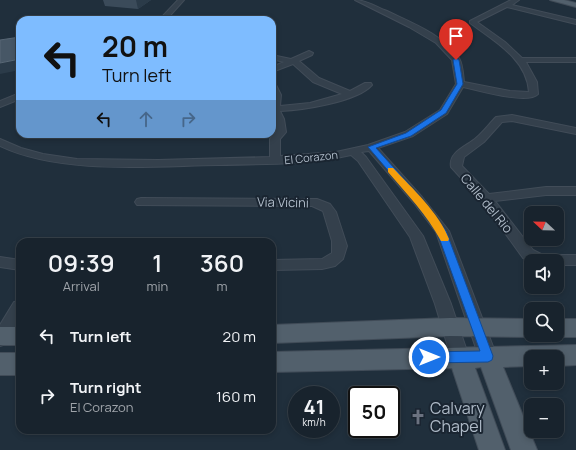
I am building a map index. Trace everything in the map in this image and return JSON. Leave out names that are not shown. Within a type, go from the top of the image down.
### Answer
[{"type":"main road","points":[[554,0],[576,3]]},
{"type":"main road","points":[[562,0],[576,3]]},
{"type":"main road","points":[[570,0],[576,3]]},
{"type":"main road","points":[[276,334],[450,327],[524,328]]},
{"type":"main road","points":[[564,328],[576,328]]},
{"type":"main road","points":[[276,362],[576,355]]},
{"type":"main road","points":[[488,356],[524,450]]},
{"type":"main road","points":[[460,357],[492,450]]},
{"type":"main road","points":[[0,364],[16,364]]},
{"type":"street","points":[[166,16],[181,0]]},
{"type":"street","points":[[358,0],[419,30],[445,47],[456,60],[460,84],[530,96],[534,94],[533,80],[520,60],[514,53],[472,22],[516,0]]},
{"type":"street","points":[[506,5],[576,22]]},
{"type":"street","points":[[276,68],[309,53]]},
{"type":"street","points":[[276,58],[293,61],[302,66],[316,80],[350,94]]},
{"type":"street","points":[[520,60],[576,60]]},
{"type":"street","name":"El Corazon","points":[[0,142],[17,150],[42,157],[77,162],[158,163],[275,160],[354,152],[409,134],[444,112],[460,84]]},
{"type":"street","points":[[276,110],[328,102],[350,94],[368,85]]},
{"type":"street","points":[[276,90],[276,100]]},
{"type":"street","points":[[0,104],[16,98]]},
{"type":"street","points":[[276,114],[279,119],[281,132],[276,135]]},
{"type":"street","name":"Calle del Rio","points":[[576,131],[512,118],[499,119],[480,140],[459,155],[456,163],[457,167],[486,198],[528,254],[541,260],[576,260]]},
{"type":"street","points":[[272,138],[275,160]]},
{"type":"street","points":[[371,147],[418,200],[442,231],[488,356]]},
{"type":"street","points":[[354,152],[362,159],[416,236],[460,357]]},
{"type":"street","points":[[486,198],[546,191],[576,191]]},
{"type":"street","name":"Via Vicini","points":[[141,202],[312,202],[321,204],[329,210],[341,248],[338,257],[329,263],[322,264],[276,265]]},
{"type":"street","points":[[0,262],[16,264]]},
{"type":"street","points":[[6,337],[16,316]]},
{"type":"building","points":[[16,38],[16,60],[0,63],[0,40]]},
{"type":"slow traffic","points":[[390,170],[418,200],[442,231],[444,239]]},
{"type":"place","name":"Calvary Chapel","points":[[418,417]]},
{"type":"route","points":[[429,357],[488,356],[442,231],[418,200],[371,147],[409,134],[444,112],[460,84],[456,60]]}]
